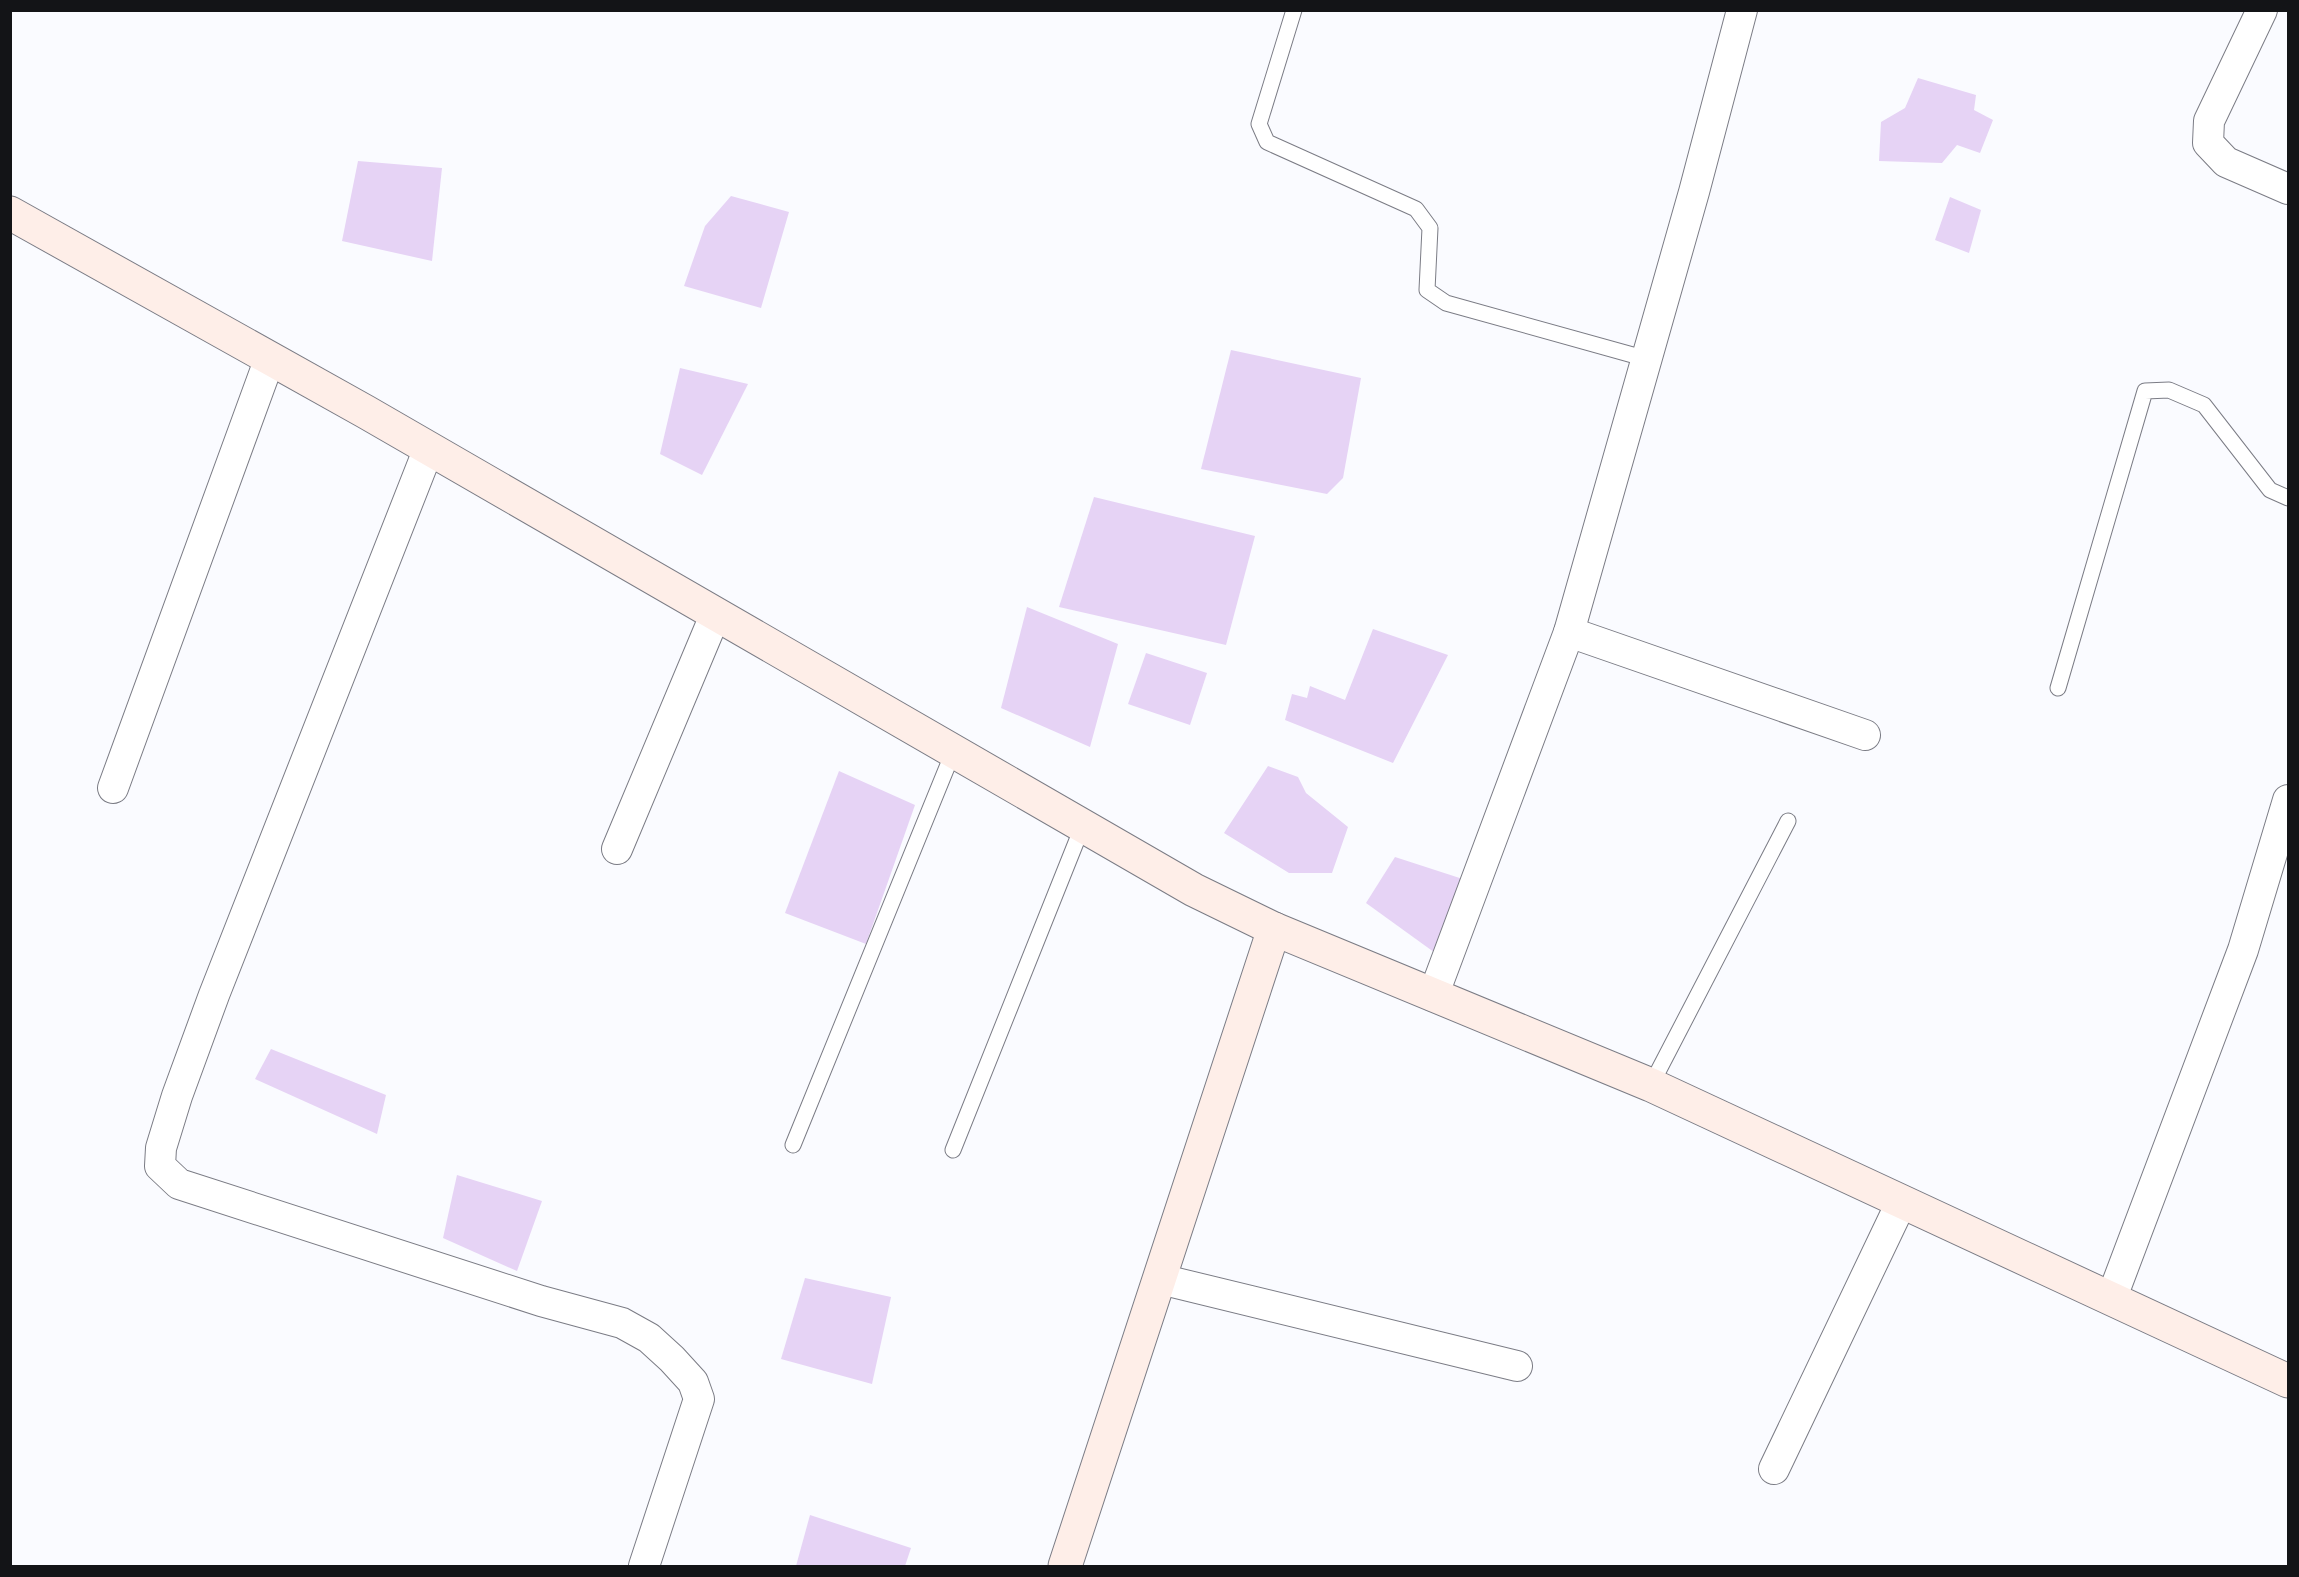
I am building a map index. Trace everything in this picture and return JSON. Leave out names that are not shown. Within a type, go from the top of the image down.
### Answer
[{"type":"street","points":[[1433,996],[1569,632],[1647,359],[1742,10]]},
{"type":"street","points":[[2262,10],[2209,121],[2208,143],[2226,162],[2289,189]]},
{"type":"street","points":[[10,213],[429,448],[1194,890],[1274,929],[1651,1084],[2289,1381]]},
{"type":"street","points":[[113,788],[270,358]]},
{"type":"street","points":[[429,448],[372,588],[185,1074],[160,1148],[160,1166],[179,1184],[541,1301],[622,1323],[649,1338],[693,1382],[699,1399],[644,1566]]},
{"type":"street","points":[[616,849],[716,614]]},
{"type":"street","points":[[1569,632],[1865,735]]},
{"type":"street","points":[[2112,1297],[2243,950],[2289,800]]},
{"type":"street","points":[[1065,1566],[1274,929]]},
{"type":"street","points":[[1774,1469],[1902,1201]]},
{"type":"street","points":[[1160,1279],[1517,1365]]},
{"type":"lane","points":[[1294,10],[1259,124],[1267,142],[1416,209],[1430,228],[1427,290],[1446,303],[1647,359]]},
{"type":"lane","points":[[2058,688],[2145,391],[2169,390],[2204,405],[2270,490],[2289,498]]},
{"type":"lane","points":[[793,1145],[954,750]]},
{"type":"lane","points":[[1651,1084],[1788,821]]},
{"type":"lane","points":[[953,1150],[1083,825]]},
{"type":"building","points":[[1918,78],[1976,95],[1974,110],[1993,120],[1980,153],[1957,145],[1942,163],[1879,161],[1881,122],[1905,108]]},
{"type":"building","points":[[358,161],[442,168],[432,261],[342,241]]},
{"type":"building","points":[[731,196],[789,212],[761,308],[684,286],[705,226]]},
{"type":"building","points":[[1950,197],[1981,210],[1969,253],[1935,240]]},
{"type":"building","points":[[1231,350],[1361,378],[1343,478],[1327,494],[1201,469]]},
{"type":"building","points":[[680,368],[748,384],[702,475],[660,454]]},
{"type":"building","points":[[1094,497],[1255,536],[1226,645],[1059,607]]},
{"type":"building","points":[[1027,607],[1118,644],[1090,747],[1001,708]]},
{"type":"building","points":[[1373,629],[1448,655],[1393,763],[1285,720],[1292,694],[1307,698],[1310,686],[1345,700]]},
{"type":"building","points":[[1146,653],[1207,673],[1190,725],[1128,704]]},
{"type":"building","points":[[1268,766],[1298,777],[1306,793],[1348,827],[1332,873],[1289,873],[1224,833]]},
{"type":"building","points":[[839,771],[915,805],[866,944],[785,913]]},
{"type":"building","points":[[1395,857],[1472,882],[1438,955],[1366,903]]},
{"type":"building","points":[[271,1049],[386,1095],[377,1134],[255,1079]]},
{"type":"building","points":[[457,1175],[542,1201],[517,1271],[443,1238]]},
{"type":"building","points":[[805,1278],[891,1297],[872,1384],[781,1359]]},
{"type":"building","points":[[810,1515],[911,1548],[905,1566],[796,1566]]}]
